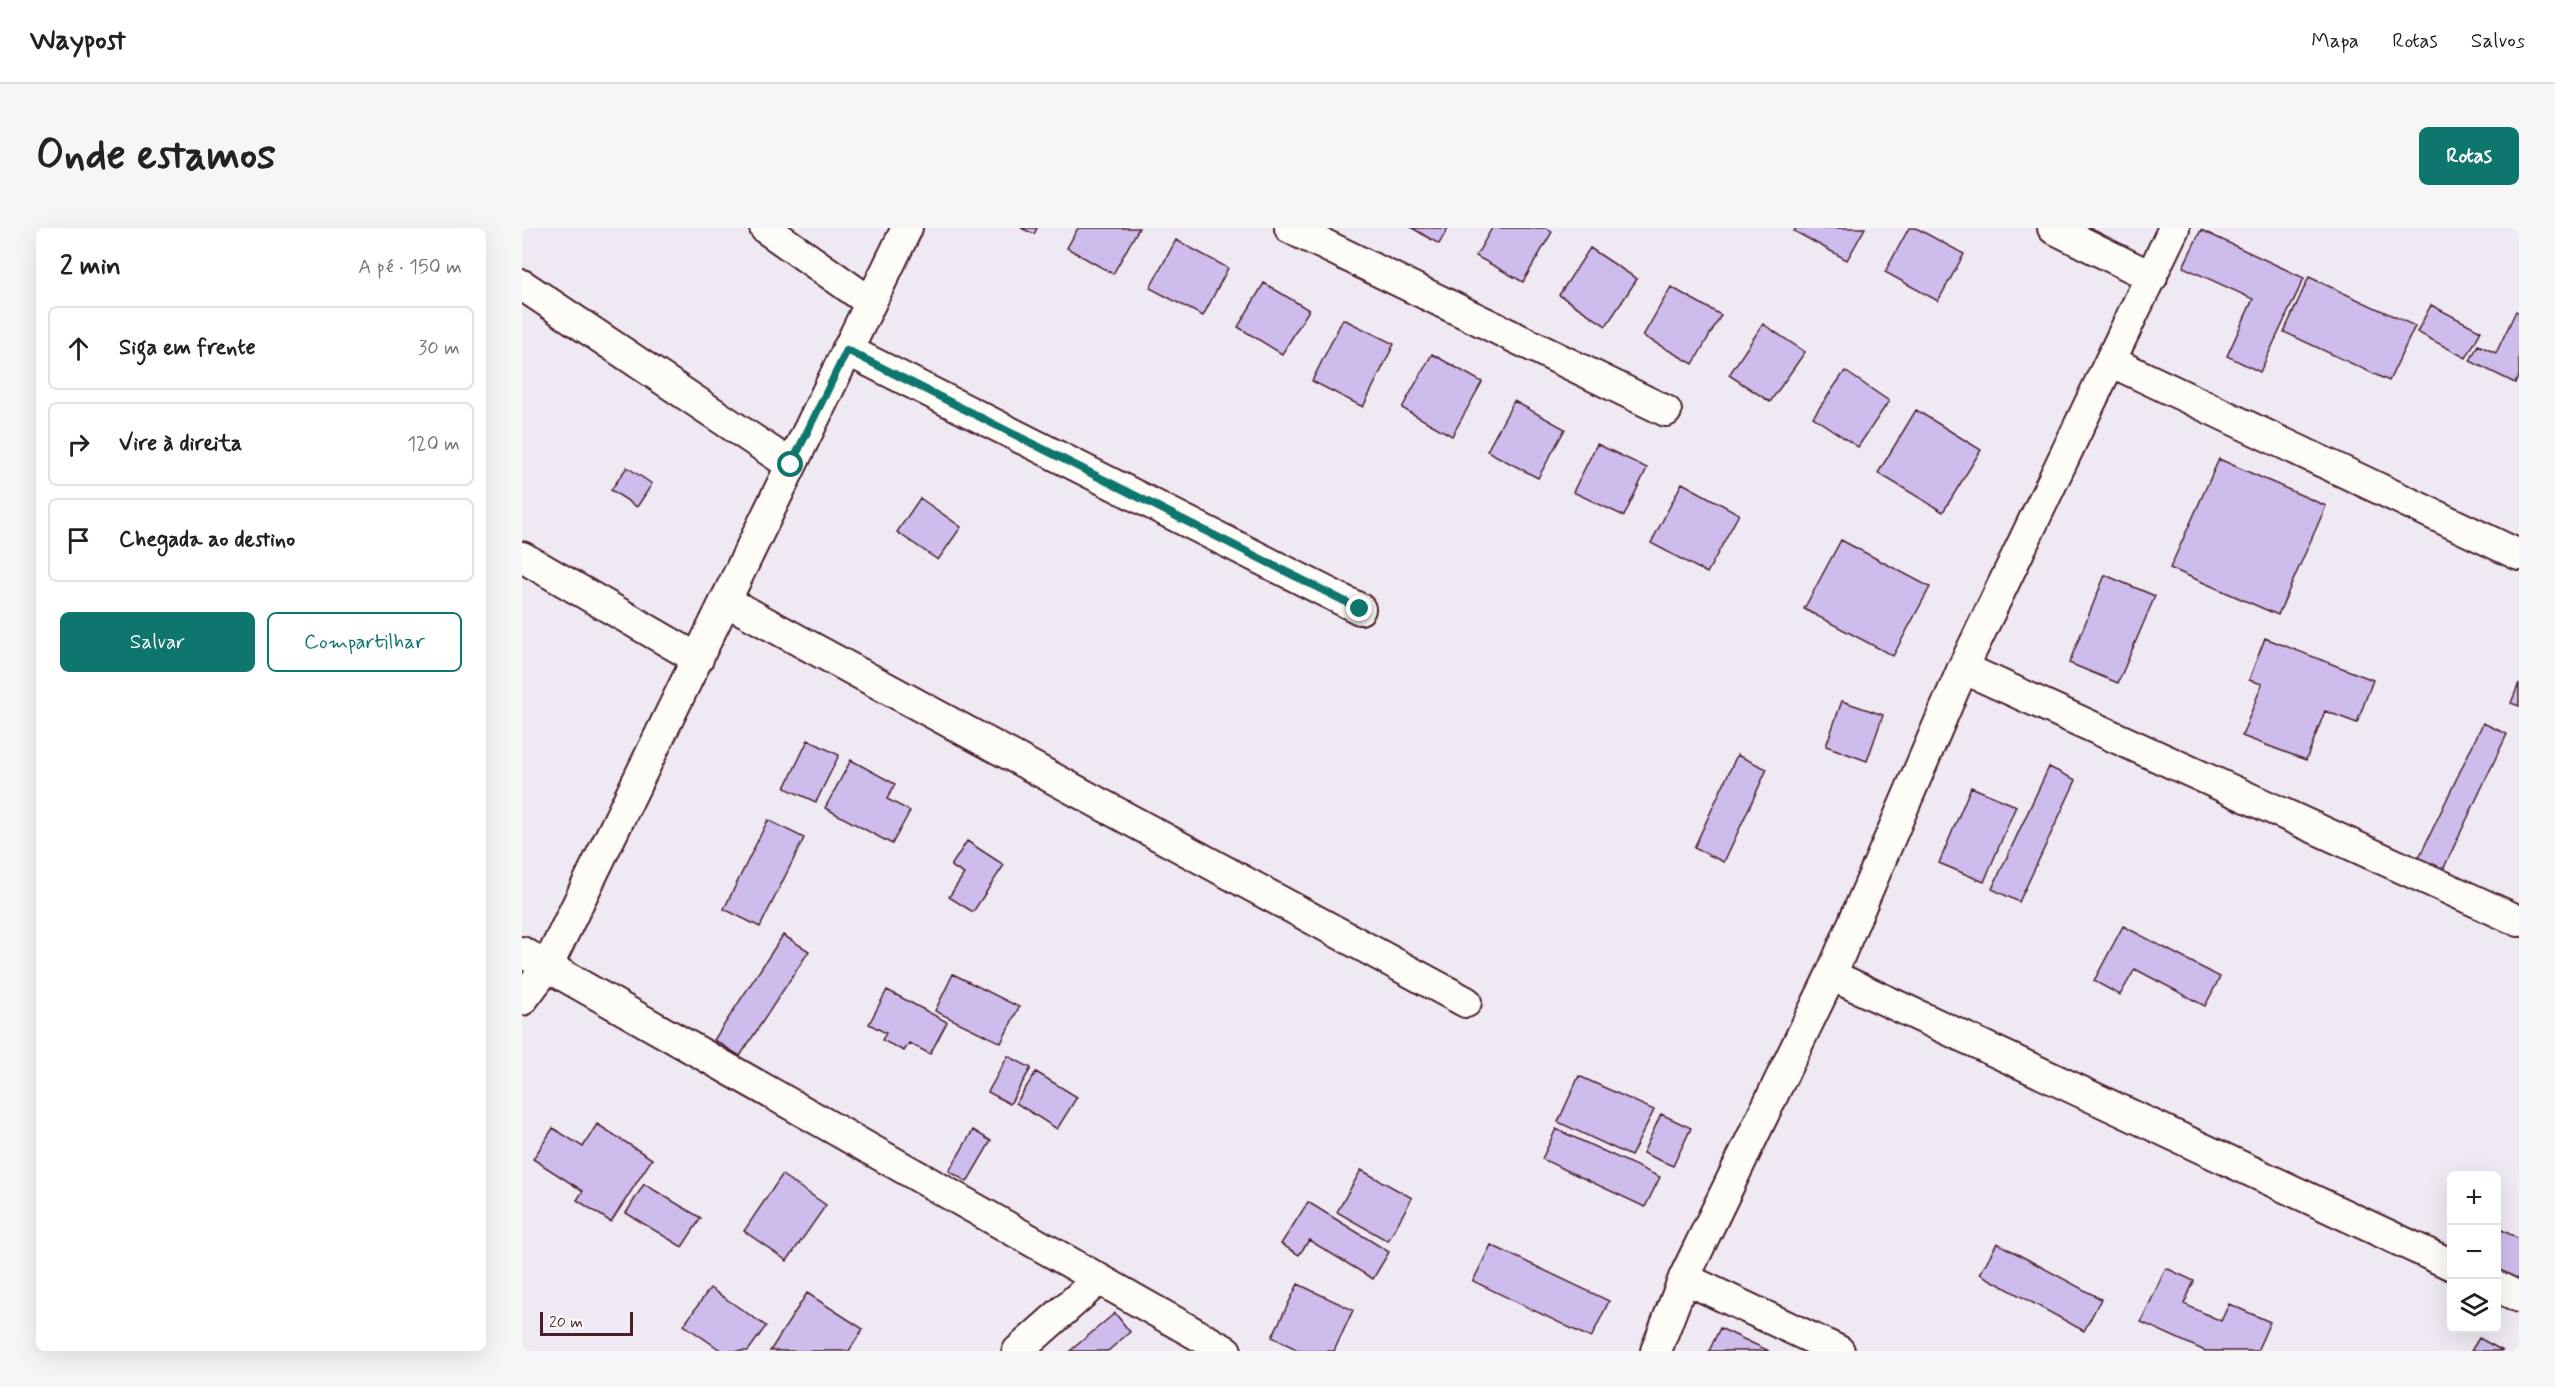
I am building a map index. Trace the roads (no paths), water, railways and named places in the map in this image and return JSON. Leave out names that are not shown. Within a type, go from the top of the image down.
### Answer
[{"type":"street","points":[[765,228],[870,302]]},
{"type":"street","points":[[522,1000],[534,959],[698,659],[907,228]]},
{"type":"street","points":[[1290,228],[1666,411]]},
{"type":"street","points":[[2053,228],[2152,277]]},
{"type":"street","points":[[1656,1351],[1684,1278],[1831,975],[1963,668],[2112,362],[2174,228]]},
{"type":"street","points":[[522,285],[791,465]]},
{"type":"street","points":[[847,350],[1360,609]]},
{"type":"street","points":[[2112,362],[2519,555]]},
{"type":"street","points":[[522,557],[698,659]]},
{"type":"street","points":[[726,601],[1466,1002]]},
{"type":"street","points":[[1963,668],[2519,921]]},
{"type":"street","points":[[534,959],[1226,1351]]},
{"type":"street","points":[[1831,975],[2447,1263]]},
{"type":"street","points":[[1684,1278],[1839,1351]]},
{"type":"street","points":[[1018,1351],[1098,1279]]},
{"type":"street","points":[[2501,1288],[2519,1297]]}]
